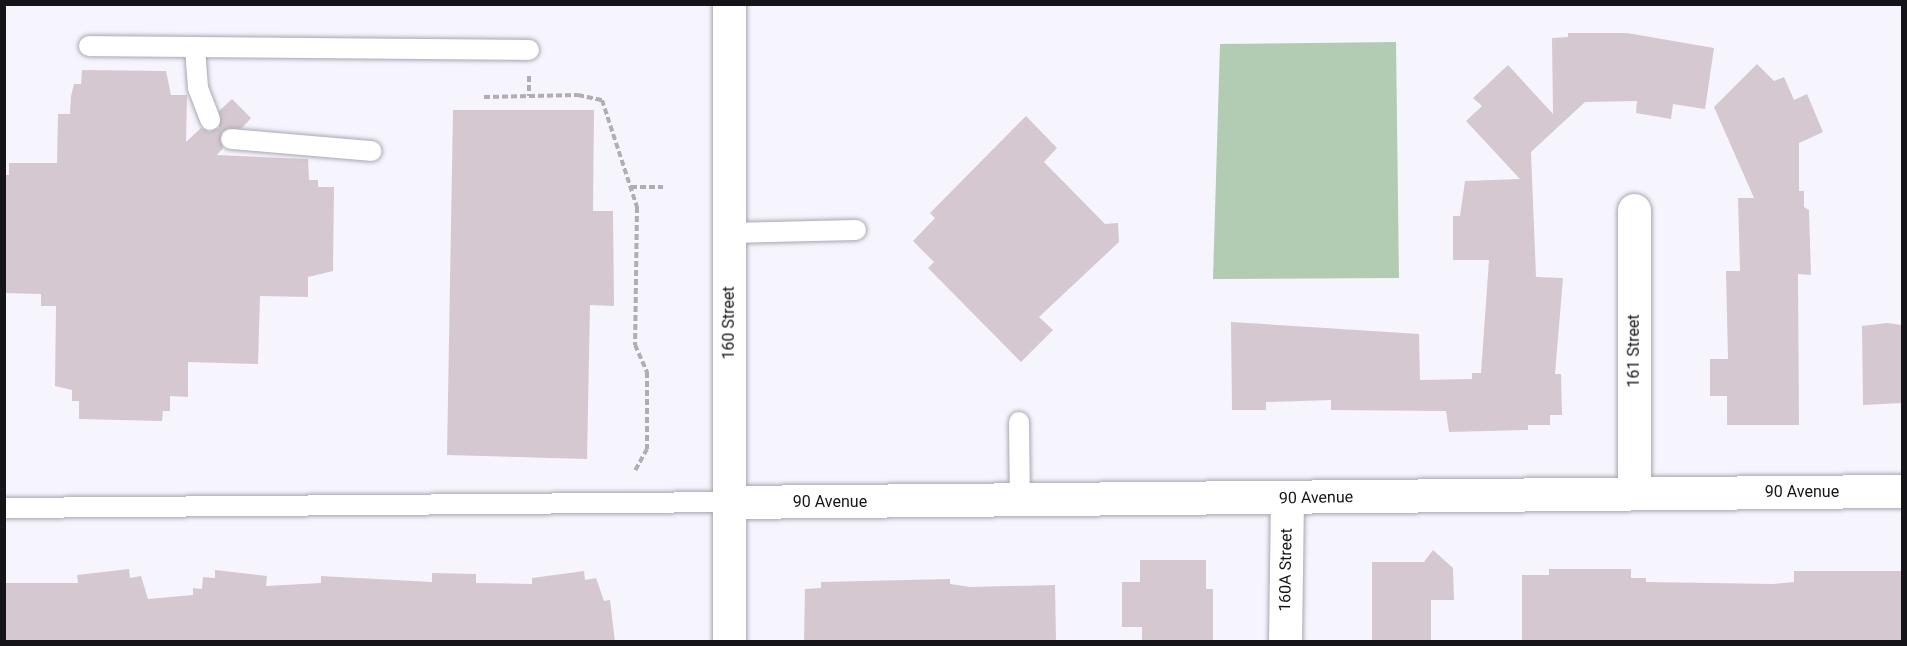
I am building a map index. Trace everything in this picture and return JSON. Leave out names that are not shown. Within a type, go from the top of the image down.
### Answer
[{"type":"street","name":"160 Street","points":[[729,4],[729,642]]},
{"type":"street","name":"161 Street","points":[[1634,210],[1634,492]]},
{"type":"street","name":"90 Avenue","points":[[729,502],[1902,491]]},
{"type":"street","name":"160A Street","points":[[1285,642],[1287,498]]},
{"type":"lane","points":[[89,46],[529,50]]},
{"type":"lane","points":[[195,48],[198,88],[210,120]]},
{"type":"lane","points":[[231,140],[371,151]]},
{"type":"lane","points":[[729,233],[856,230]]},
{"type":"lane","points":[[1019,422],[1020,500]]},
{"type":"lane","points":[[4,508],[729,502]]},
{"type":"path","points":[[529,74],[529,96]]},
{"type":"path","points":[[484,97],[529,96],[602,100],[637,207],[635,345],[647,372],[647,448],[634,472]]},
{"type":"path","points":[[631,187],[663,187]]},
{"type":"green space","points":[[1396,42],[1399,278],[1213,279],[1220,44]]},
{"type":"building","points":[[1568,33],[1627,33],[1714,48],[1705,109],[1673,104],[1671,119],[1636,113],[1637,101],[1585,102],[1531,152],[1536,277],[1563,278],[1555,374],[1561,374],[1562,415],[1550,415],[1550,425],[1528,425],[1528,430],[1449,432],[1446,411],[1331,410],[1331,400],[1266,402],[1266,410],[1232,410],[1231,322],[1419,334],[1420,380],[1472,379],[1472,373],[1481,373],[1489,260],[1453,260],[1453,216],[1460,216],[1465,181],[1520,179],[1466,121],[1482,106],[1473,98],[1508,65],[1553,114],[1552,38],[1568,37]]},
{"type":"building","points":[[1757,64],[1774,81],[1784,77],[1794,100],[1807,94],[1823,132],[1799,143],[1799,191],[1804,191],[1804,207],[1809,210],[1811,275],[1798,274],[1799,425],[1727,425],[1727,396],[1710,396],[1710,359],[1728,359],[1726,271],[1740,271],[1738,198],[1754,198],[1714,107]]},
{"type":"building","points":[[82,70],[166,71],[171,95],[187,95],[186,142],[201,128],[209,132],[219,128],[219,111],[232,99],[251,118],[242,128],[222,132],[223,148],[217,155],[308,159],[309,180],[318,180],[318,187],[334,187],[333,271],[308,277],[308,297],[260,296],[258,364],[188,362],[188,397],[170,396],[170,411],[163,411],[162,421],[79,419],[79,401],[72,401],[72,390],[55,386],[56,306],[41,306],[41,294],[4,293],[4,175],[9,175],[9,163],[57,163],[58,114],[70,114],[74,84],[81,84]]},
{"type":"building","points":[[453,110],[594,110],[593,211],[613,211],[614,306],[590,305],[587,459],[447,455]]},
{"type":"building","points":[[1026,116],[1057,148],[1044,162],[1105,224],[1118,223],[1119,242],[1039,317],[1053,330],[1021,362],[928,268],[934,262],[913,241],[935,218],[930,213]]},
{"type":"building","points":[[1887,323],[1902,325],[1902,403],[1863,405],[1862,326]]},
{"type":"building","points":[[1433,550],[1453,568],[1454,600],[1431,600],[1431,642],[1372,642],[1372,562],[1424,562]]},
{"type":"building","points":[[1140,560],[1206,560],[1206,589],[1213,589],[1213,642],[1142,642],[1142,627],[1122,627],[1122,582],[1140,582]]},
{"type":"building","points":[[129,569],[130,578],[141,576],[148,599],[193,595],[193,588],[202,589],[203,577],[215,578],[215,570],[267,576],[266,586],[321,583],[321,576],[432,582],[432,573],[476,574],[476,583],[532,584],[532,578],[584,571],[585,580],[596,578],[604,601],[610,600],[615,642],[4,642],[4,583],[78,583],[77,575]]},
{"type":"building","points":[[1549,569],[1631,569],[1631,578],[1646,578],[1646,582],[1773,584],[1794,582],[1794,571],[1902,571],[1902,642],[1522,642],[1522,575],[1549,575]]},
{"type":"building","points":[[950,579],[950,584],[970,587],[1055,585],[1056,642],[804,642],[805,589],[821,588],[821,582]]}]
